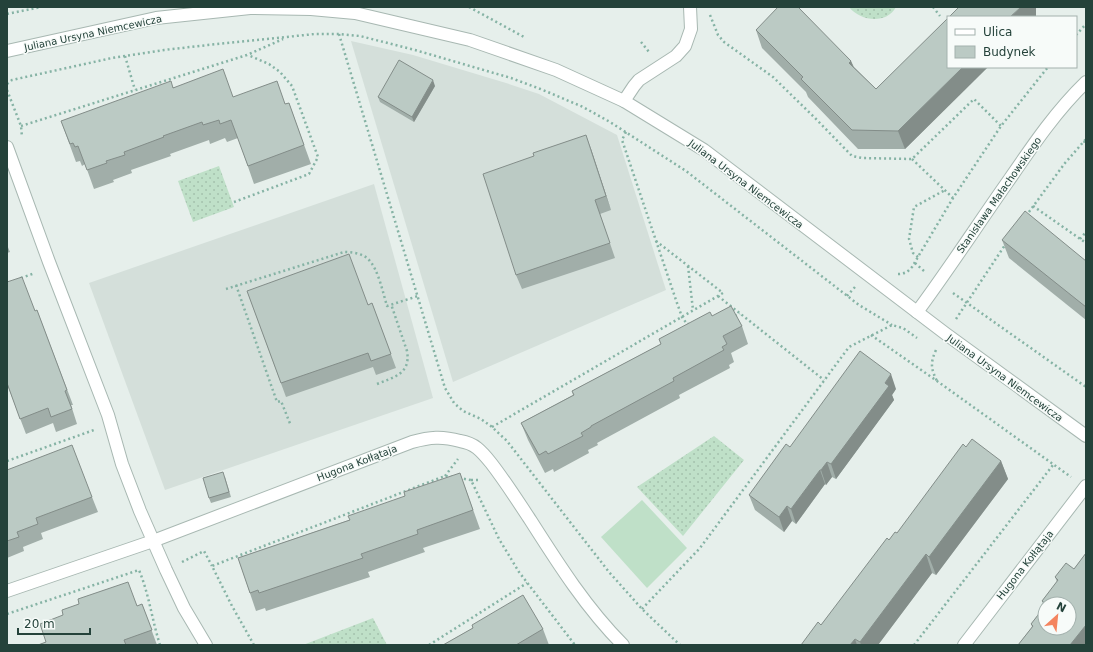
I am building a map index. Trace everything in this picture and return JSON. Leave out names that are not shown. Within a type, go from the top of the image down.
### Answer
[{"type":"street","points":[[624,101],[639,80],[676,56],[685,46],[691,29],[690,7]]},
{"type":"street","name":"Juliana Ursyna Niemcewicza","points":[[7,51],[156,18],[250,8],[354,10],[470,40],[556,70],[624,101],[704,150],[917,312],[1086,436]]},
{"type":"street","name":"Stanisława Małachowskiego","points":[[917,312],[1033,145],[1058,112],[1086,82]]},
{"type":"street","points":[[7,147],[49,262],[108,415],[131,489],[184,608],[206,645]]},
{"type":"street","name":"Hugona Kołłątaja","points":[[7,591],[153,541],[412,442],[440,437],[465,442],[477,448],[487,458],[500,474],[552,554],[573,583],[597,616],[623,645]]},
{"type":"street","name":"Hugona Kołłątaja","points":[[964,645],[1086,486]]},
{"type":"path","points":[[7,14],[41,7]]},
{"type":"path","points":[[469,7],[529,39]]},
{"type":"path","points":[[933,7],[940,16]]},
{"type":"path","points":[[710,14],[718,35],[724,42],[773,77],[852,156],[862,158],[912,159],[953,198]]},
{"type":"path","points":[[1077,34],[1086,24]]},
{"type":"path","points":[[7,84],[12,80],[125,56],[208,44],[315,34],[360,36],[388,43],[511,78],[543,90],[583,108],[626,132],[686,171],[859,305],[892,325],[903,328],[922,341]]},
{"type":"path","points":[[338,34],[445,388],[454,403],[463,411],[481,419],[507,441],[609,572],[642,610],[680,645]]},
{"type":"path","points":[[22,126],[247,55],[285,38]]},
{"type":"path","points":[[234,202],[309,174],[318,157],[292,86],[280,72],[269,64],[247,55]]},
{"type":"path","points":[[125,56],[135,90]]},
{"type":"path","points":[[896,274],[904,274],[909,271],[953,198],[1001,126],[1047,68]]},
{"type":"path","points":[[912,159],[974,99],[1001,126]]},
{"type":"path","points":[[626,132],[622,140],[682,317],[687,324],[694,324]]},
{"type":"path","points":[[1085,140],[1086,145]]},
{"type":"path","points":[[1024,218],[1065,163],[1085,140]]},
{"type":"path","points":[[918,257],[913,253],[909,239],[914,207],[945,190]]},
{"type":"path","points":[[1033,206],[1086,243]]},
{"type":"path","points":[[1080,239],[1086,232]]},
{"type":"path","points":[[492,427],[723,293],[656,241]]},
{"type":"path","points":[[1006,244],[967,302],[1086,387]]},
{"type":"path","points":[[226,288],[344,252],[350,252],[367,258],[374,267],[387,306],[418,296]]},
{"type":"path","points":[[688,266],[693,310]]},
{"type":"path","points":[[20,278],[40,270]]},
{"type":"path","points":[[236,285],[277,402],[281,401],[291,426]]},
{"type":"path","points":[[718,296],[824,380]]},
{"type":"path","points":[[377,384],[400,374],[407,366],[407,351],[391,304]]},
{"type":"path","points":[[734,316],[740,314]]},
{"type":"path","points":[[642,610],[700,548],[849,348],[892,325]]},
{"type":"path","points":[[871,335],[1053,465],[914,645]]},
{"type":"path","points":[[7,461],[100,428]]},
{"type":"path","points":[[254,645],[212,566],[445,476],[471,480],[499,539],[519,572],[575,645]]},
{"type":"path","points":[[7,614],[139,570],[144,581],[160,645]]},
{"type":"path","points":[[430,645],[527,583]]},
{"type":"shaded area","points":[[351,41],[413,55],[539,94],[617,135],[666,290],[453,382]]},
{"type":"shaded area","points":[[374,184],[433,398],[165,490],[89,283]]},
{"type":"green space","points":[[849,7],[896,7],[892,13],[886,17],[873,19],[866,18],[854,12]]},
{"type":"green space","points":[[219,166],[234,207],[193,222],[178,181]]},
{"type":"green space","points":[[714,436],[744,460],[683,536],[637,487]]},
{"type":"green space","points":[[642,500],[687,548],[647,588],[601,537]]},
{"type":"green space","points":[[373,618],[387,645],[303,645]]},
{"type":"building","points":[[778,7],[798,7],[851,61],[849,63],[876,89],[947,19],[947,68],[962,68],[898,131],[852,130],[801,79],[803,77],[756,30]]},
{"type":"building","points":[[959,7],[1021,7],[1011,16],[950,16]]},
{"type":"building","points":[[399,60],[433,80],[412,117],[378,97]]},
{"type":"building","points":[[223,69],[233,97],[277,81],[285,104],[289,103],[304,145],[248,166],[231,120],[220,124],[219,120],[203,125],[202,122],[163,136],[164,137],[124,152],[125,155],[106,161],[107,163],[87,170],[78,146],[75,147],[73,143],[70,144],[61,121],[171,81],[173,88]]},
{"type":"building","points":[[586,135],[606,196],[595,200],[610,243],[516,275],[483,174],[534,156],[533,153]]},
{"type":"building","points":[[1025,211],[1086,261],[1086,307],[1002,240]]},
{"type":"building","points":[[349,254],[368,305],[372,303],[391,354],[371,361],[368,353],[281,383],[247,291]]},
{"type":"building","points":[[22,277],[35,311],[37,310],[67,390],[65,391],[72,409],[51,417],[48,408],[20,419],[7,383],[7,282]]},
{"type":"building","points":[[731,306],[742,326],[723,336],[727,344],[722,347],[724,350],[673,378],[674,381],[591,426],[581,433],[583,436],[548,454],[546,451],[539,455],[521,423],[574,395],[572,391],[661,344],[659,339],[710,312],[712,316]]},
{"type":"building","points":[[860,351],[891,374],[885,383],[889,386],[831,464],[827,462],[791,509],[787,506],[779,517],[749,495],[786,444],[790,447]]},
{"type":"building","points":[[972,439],[1001,461],[929,557],[926,554],[860,642],[855,639],[850,645],[801,645],[818,622],[821,625],[887,538],[889,540],[895,532],[897,533],[963,444],[966,447]]},
{"type":"building","points":[[72,445],[92,497],[36,518],[38,524],[17,532],[19,537],[7,541],[7,470]]},
{"type":"building","points":[[223,472],[229,492],[209,498],[203,478]]},
{"type":"building","points":[[460,473],[473,510],[417,530],[418,534],[361,554],[363,558],[259,593],[258,590],[250,593],[238,558],[350,520],[348,516],[405,496],[404,492]]},
{"type":"building","points":[[1086,553],[1086,625],[1070,645],[1018,645],[1033,626],[1031,624],[1037,616],[1037,636],[1077,636],[1077,596],[1046,596],[1058,580],[1055,577],[1066,563],[1074,569]]},
{"type":"building","points":[[128,582],[137,606],[142,604],[152,630],[124,640],[126,645],[38,645],[46,642],[40,624],[63,615],[62,610],[79,604],[78,599]]},
{"type":"building","points":[[523,595],[543,629],[516,645],[443,645],[473,628],[472,625]]}]
